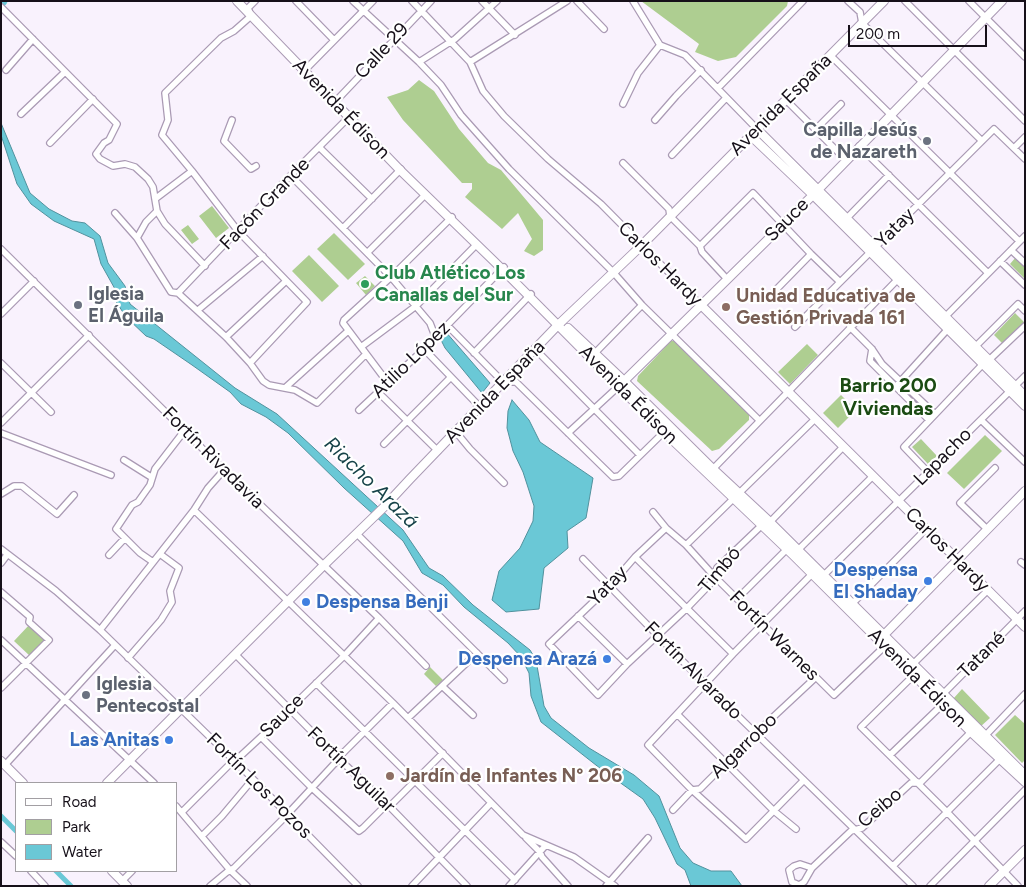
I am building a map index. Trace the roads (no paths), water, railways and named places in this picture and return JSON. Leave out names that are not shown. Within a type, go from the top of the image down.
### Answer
[{"type":"main road","name":"Avenida Édison","points":[[237,1],[250,12],[451,218],[593,355],[710,472]]},
{"type":"main road","name":"Avenida Édison","points":[[242,1],[250,12]]},
{"type":"main road","name":"Avenida España","points":[[108,782],[384,507],[560,324],[641,246],[884,1]]},
{"type":"main road","name":"Sauce","points":[[621,383],[783,224],[1002,1]]},
{"type":"main road","points":[[757,129],[814,192],[942,319],[975,347],[985,363]]},
{"type":"main road","points":[[751,136],[846,219],[872,250]]},
{"type":"main road","name":"Avenida Édison","points":[[401,168],[476,245],[503,268]]},
{"type":"main road","name":"Carlos Hardy","points":[[700,305],[1025,627]]},
{"type":"main road","points":[[942,319],[948,330],[1012,389],[1025,406]]},
{"type":"main road","name":"Avenida Édison","points":[[621,383],[664,432],[766,523],[812,574],[822,578]]},
{"type":"main road","points":[[1012,389],[1025,396]]},
{"type":"main road","points":[[881,637],[1025,491]]},
{"type":"main road","name":"Avenida Édison","points":[[793,552],[911,666],[972,732],[983,738],[1000,759],[1022,772]]},
{"type":"main road","name":"Avenida Édison","points":[[881,637],[886,646],[911,666],[915,674],[1022,772],[1025,782]]},
{"type":"main road","points":[[3,763],[22,782]]},
{"type":"main road","points":[[989,886],[1025,850]]},
{"type":"main road","points":[[113,872],[125,883]]},
{"type":"street","points":[[250,363],[307,302],[238,231],[162,135],[168,120],[164,93],[222,38],[234,31],[250,12],[255,1]]},
{"type":"street","points":[[296,1],[334,40]]},
{"type":"street","points":[[353,1],[419,62],[441,85],[461,115],[509,169],[613,272],[642,305],[759,420]]},
{"type":"street","points":[[306,69],[373,1]]},
{"type":"street","name":"Carlos Hardy","points":[[412,1],[470,62],[483,91],[504,116],[548,159],[601,204],[700,305]]},
{"type":"street","name":"Calle 29","points":[[336,101],[430,1]]},
{"type":"street","points":[[482,1],[515,35]]},
{"type":"street","points":[[419,62],[451,41],[497,1]]},
{"type":"street","points":[[470,62],[567,1]]},
{"type":"street","points":[[577,1],[604,29]]},
{"type":"street","points":[[633,1],[660,45],[685,55],[757,129]]},
{"type":"street","points":[[718,88],[803,1]]},
{"type":"street","points":[[848,1],[860,12],[862,23],[982,141]]},
{"type":"street","points":[[905,1],[1025,121]]},
{"type":"street","points":[[969,1],[1025,57]]},
{"type":"street","points":[[2,8],[117,124],[109,140],[104,143],[96,154],[100,159],[113,166],[125,164],[135,167],[153,187],[157,211],[165,224],[204,266]]},
{"type":"street","points":[[6,70],[33,39]]},
{"type":"street","points":[[623,104],[638,73],[660,45]]},
{"type":"street","points":[[830,55],[1019,241]]},
{"type":"street","points":[[655,120],[701,70]]},
{"type":"street","points":[[20,114],[65,72]]},
{"type":"street","points":[[672,155],[726,98]]},
{"type":"street","points":[[50,143],[93,99]]},
{"type":"street","points":[[786,100],[846,160]]},
{"type":"street","points":[[816,129],[841,104]]},
{"type":"street","name":"Facón Grande","points":[[178,293],[350,116]]},
{"type":"street","points":[[232,120],[224,141],[251,169],[256,166]]},
{"type":"street","name":"Yatay","points":[[795,327],[994,129],[1014,148]]},
{"type":"street","points":[[1025,137],[1014,148],[1025,159]]},
{"type":"street","points":[[860,146],[988,273]]},
{"type":"street","points":[[320,148],[372,199]]},
{"type":"street","points":[[624,163],[670,209],[670,216],[700,246],[702,252],[728,279]]},
{"type":"street","points":[[343,228],[401,168]]},
{"type":"street","points":[[154,200],[192,171]]},
{"type":"street","points":[[846,219],[889,175]]},
{"type":"street","points":[[291,176],[391,277],[430,323],[435,336]]},
{"type":"street","points":[[700,246],[753,193],[810,254],[840,282]]},
{"type":"street","points":[[368,252],[425,194]]},
{"type":"street","points":[[137,238],[146,222],[157,211]]},
{"type":"street","points":[[115,213],[137,238],[171,292],[178,293],[198,310],[226,337],[250,363],[263,381],[269,385],[295,390],[317,403],[366,354]]},
{"type":"street","points":[[388,383],[343,324],[344,320],[451,218]]},
{"type":"street","points":[[942,319],[1025,236]]},
{"type":"street","points":[[361,347],[416,306],[476,245]]},
{"type":"street","name":"Fortín Rivadavia","points":[[1,249],[224,470],[379,618],[426,666]]},
{"type":"street","points":[[1011,250],[1025,263]]},
{"type":"street","points":[[767,300],[810,254]]},
{"type":"street","points":[[198,310],[263,256]]},
{"type":"street","points":[[1000,261],[1025,285]]},
{"type":"street","name":"Atilio López","points":[[359,410],[424,349],[503,268]]},
{"type":"street","points":[[710,472],[900,278]]},
{"type":"street","points":[[1,314],[34,281]]},
{"type":"street","points":[[226,337],[286,281]]},
{"type":"street","points":[[474,353],[530,295]]},
{"type":"street","points":[[975,347],[1018,304],[1025,311]]},
{"type":"street","points":[[593,355],[642,305]]},
{"type":"street","points":[[447,325],[503,382],[516,382],[612,477],[619,476],[664,432]]},
{"type":"street","points":[[928,472],[904,447],[985,363],[1025,326]]},
{"type":"street","points":[[850,327],[872,349],[898,384],[929,420]]},
{"type":"street","points":[[898,384],[948,330]]},
{"type":"street","points":[[286,387],[348,331]]},
{"type":"street","points":[[1,423],[89,335]]},
{"type":"street","points":[[424,349],[480,407]]},
{"type":"street","points":[[536,350],[640,456]]},
{"type":"street","points":[[1,363],[52,412]]},
{"type":"street","name":"Lapacho","points":[[822,578],[1025,376]]},
{"type":"street","points":[[384,444],[451,377]]},
{"type":"street","name":"Sauce","points":[[568,433],[621,383]]},
{"type":"street","points":[[898,384],[935,414]]},
{"type":"street","points":[[379,393],[438,450]]},
{"type":"street","points":[[686,546],[815,419]]},
{"type":"street","points":[[981,420],[1025,462]]},
{"type":"street","points":[[153,562],[140,553],[116,529],[132,505],[138,502],[150,484],[155,469],[185,430]]},
{"type":"street","points":[[456,432],[504,483]]},
{"type":"street","points":[[1,433],[111,475]]},
{"type":"street","name":"Timbó","points":[[598,695],[627,664],[712,582],[717,568],[843,447]]},
{"type":"street","points":[[124,460],[152,477]]},
{"type":"street","points":[[987,529],[960,503],[996,468]]},
{"type":"street","points":[[100,630],[194,510],[208,488],[224,470]]},
{"type":"street","points":[[737,599],[793,552],[873,476]]},
{"type":"street","points":[[1,494],[14,486],[22,486],[57,514],[74,496]]},
{"type":"street","points":[[194,510],[443,753],[540,852],[542,857],[568,886]]},
{"type":"street","name":"Fortín Warnes","points":[[652,512],[834,695],[886,646]]},
{"type":"street","name":"Yatay","points":[[598,695],[550,644],[610,587],[635,557],[666,528]]},
{"type":"street","points":[[850,606],[926,529]]},
{"type":"street","points":[[357,534],[504,680]]},
{"type":"street","points":[[109,555],[125,538]]},
{"type":"street","name":"Fortín Los Pozos","points":[[1,549],[56,591],[100,630],[253,779],[358,886]]},
{"type":"street","points":[[128,658],[161,620],[172,602],[170,590],[179,568],[160,554]]},
{"type":"street","points":[[1,563],[8,555]]},
{"type":"street","points":[[635,557],[733,654]]},
{"type":"street","name":"Fortín Alvarado","points":[[583,559],[704,684],[913,886]]},
{"type":"street","points":[[804,780],[746,839],[692,790],[648,745],[704,684],[812,574]]},
{"type":"street","points":[[911,666],[988,590]]},
{"type":"street","points":[[1,592],[30,617],[29,622],[49,640],[1,688]]},
{"type":"street","name":"Tatané","points":[[890,755],[1025,611]]},
{"type":"street","points":[[578,616],[627,664]]},
{"type":"street","name":"Sauce","points":[[182,812],[344,656],[379,618]]},
{"type":"street","points":[[1,640],[153,782]]},
{"type":"street","points":[[3,763],[115,646]]},
{"type":"street","points":[[408,718],[477,653]]},
{"type":"street","name":"Fortín Aguilar","points":[[235,654],[467,886]]},
{"type":"street","points":[[915,674],[861,727],[1018,886]]},
{"type":"street","name":"Algarrobo","points":[[673,810],[692,790],[700,790],[756,733],[815,678]]},
{"type":"street","points":[[316,683],[514,880]]},
{"type":"street","points":[[442,686],[473,715]]},
{"type":"street","points":[[983,738],[1025,694]]},
{"type":"street","points":[[210,886],[234,868],[282,820],[338,758],[392,703]]},
{"type":"street","points":[[677,714],[774,811],[796,830]]},
{"type":"street","name":"Ceibo","points":[[812,868],[851,832],[862,828],[911,783],[921,782],[972,732]]},
{"type":"street","points":[[261,737],[358,831],[387,804],[392,804],[443,753]]},
{"type":"street","points":[[893,866],[1000,759]]},
{"type":"street","points":[[202,836],[222,816],[253,779]]},
{"type":"street","points":[[930,886],[1025,790]]},
{"type":"street","points":[[415,885],[491,803]]},
{"type":"street","points":[[178,808],[230,870],[247,886]]},
{"type":"street","points":[[523,835],[574,857],[610,885],[648,838]]},
{"type":"street","points":[[1,842],[15,855]]},
{"type":"street","points":[[509,886],[546,845]]},
{"type":"street","points":[[32,872],[46,886]]},
{"type":"street","points":[[125,883],[131,872]]},
{"type":"water","points":[[1,123],[30,193],[49,209],[72,221],[85,223],[100,236],[108,263],[125,286],[130,304],[235,388],[277,414],[403,530],[429,568],[443,576],[473,605],[530,650],[536,660],[544,706],[551,718],[589,748],[634,775],[659,796],[680,848],[693,863],[711,871],[731,871],[742,886],[691,886],[685,870],[677,864],[655,818],[643,799],[541,722],[531,696],[529,673],[521,657],[508,643],[464,607],[443,585],[422,573],[403,541],[344,488],[288,433],[266,417],[241,404],[230,392],[154,339],[146,336],[126,317],[115,300],[115,289],[101,264],[94,239],[54,221],[31,204],[17,184],[1,135]]},
{"type":"water","points":[[445,331],[490,383],[482,393],[445,348],[441,340]]},
{"type":"water","points":[[512,400],[529,420],[540,442],[593,478],[586,518],[567,531],[568,548],[544,568],[539,609],[506,612],[492,600],[499,571],[520,548],[533,521],[534,506],[523,472],[513,451],[507,428],[508,411]]},
{"type":"waterway","points":[[1,816],[15,830]]},
{"type":"waterway","points":[[57,872],[71,886]]},
{"type":"place","name":"Capilla Jesús de Nazareth","points":[[927,141]]},
{"type":"place","name":"Club Atlético Los Canallas del Sur","points":[[365,284]]},
{"type":"place","name":"Iglesia El Águila","points":[[78,305]]},
{"type":"place","name":"Unidad Educativa de Gestión Privada 161","points":[[726,307]]},
{"type":"place","name":"Despensa El Shaday","points":[[928,581]]},
{"type":"place","name":"Despensa Benji","points":[[306,602]]},
{"type":"place","name":"Despensa Arazá","points":[[607,659]]},
{"type":"place","name":"Iglesia Pentecostal","points":[[86,695]]},
{"type":"place","name":"Las Anitas","points":[[169,740]]},
{"type":"place","name":"Jardín de Infantes N° 206","points":[[390,776]]},
{"type":"district","name":"Barrio 200 Viviendas","points":[[888,398]]},
{"type":"water label","name":"Riacho Arazá","points":[[371,483]]}]
